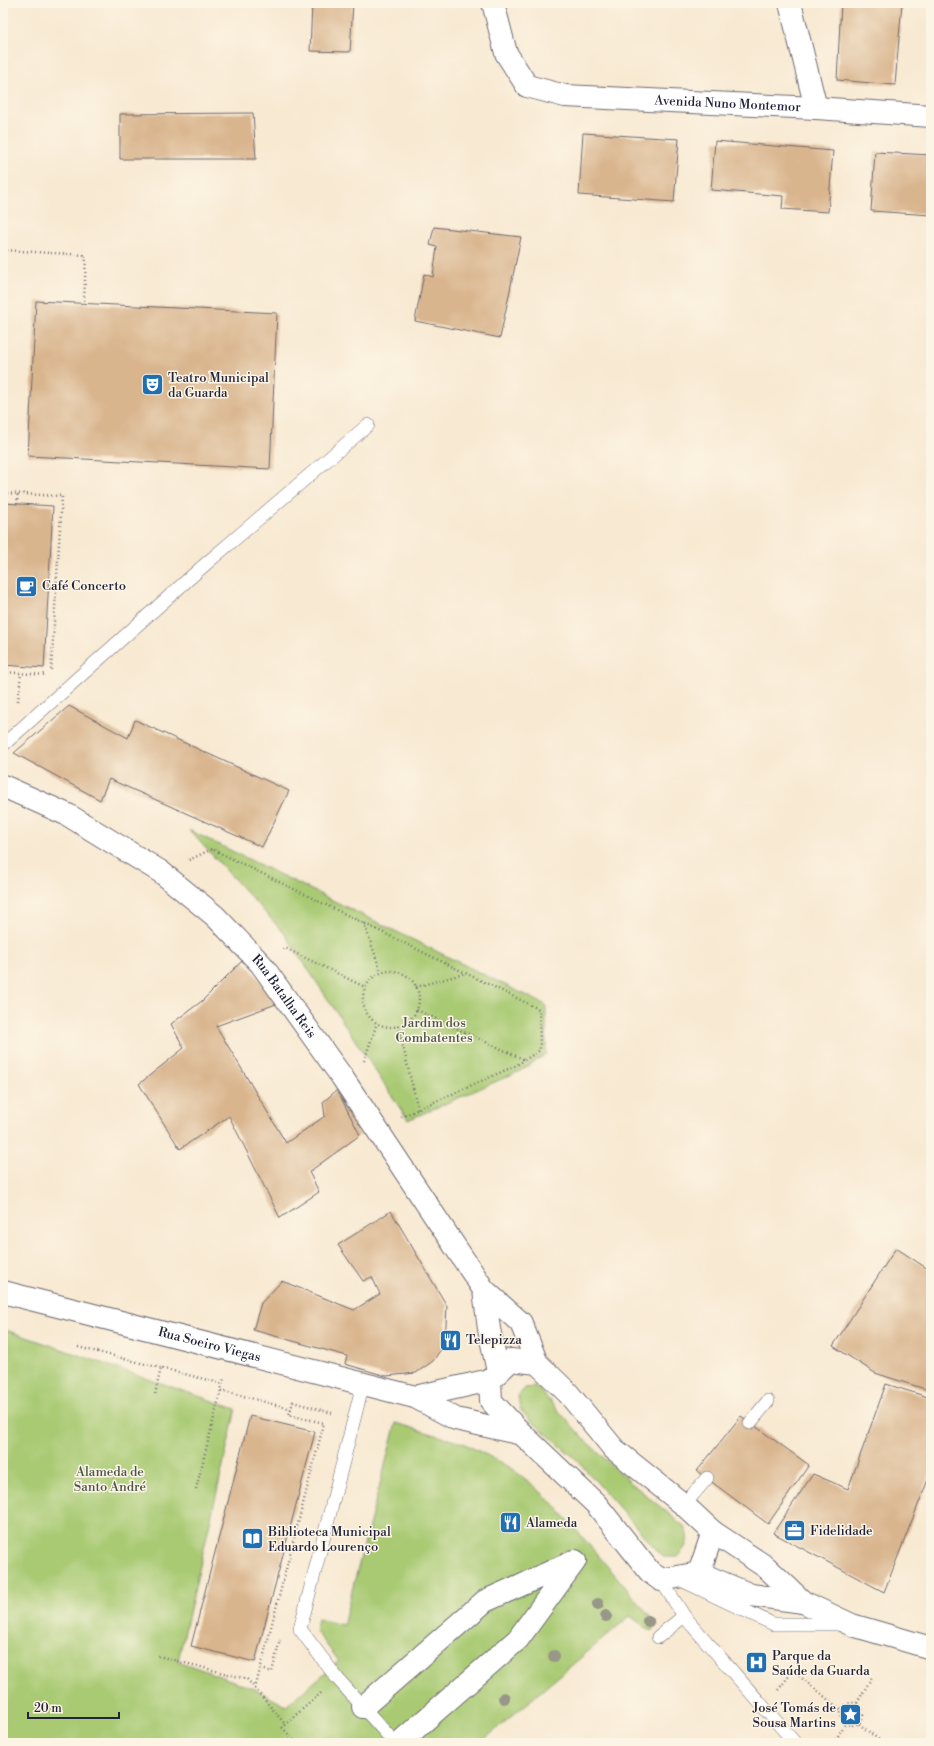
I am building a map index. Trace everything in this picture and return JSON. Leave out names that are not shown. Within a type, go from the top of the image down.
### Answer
[{"type":"main road","name":"Avenida Nuno Montemor","points":[[493,3],[506,53],[527,86],[565,96],[816,108],[931,116]]},
{"type":"main road","points":[[790,3],[816,108]]},
{"type":"main road","name":"Rua Batalha Reis","points":[[3,786],[68,815],[161,872],[215,916],[261,964],[342,1077],[484,1290],[521,1323],[537,1363]]},
{"type":"main road","name":"Rua Batalha Reis","points":[[484,1290],[494,1376],[491,1401],[522,1434],[596,1504],[650,1572],[668,1578]]},
{"type":"main road","name":"Rua Soeiro Viegas","points":[[3,1292],[415,1397],[456,1419],[522,1434]]},
{"type":"main road","points":[[494,1376],[512,1360],[537,1363],[568,1393],[614,1449],[684,1505],[713,1532],[766,1567],[803,1602]]},
{"type":"main road","name":"Rua Soeiro Viegas","points":[[415,1397],[494,1376]]},
{"type":"main road","points":[[699,1573],[713,1532]]},
{"type":"main road","points":[[363,1707],[485,1601],[575,1561],[518,1639],[399,1743]]},
{"type":"main road","points":[[668,1578],[699,1573],[752,1595],[803,1602],[852,1625],[931,1648]]},
{"type":"lane","points":[[3,745],[201,568],[368,425]]},
{"type":"lane","points":[[363,1384],[300,1629],[337,1678],[395,1743]]},
{"type":"lane","points":[[750,1423],[768,1401]]},
{"type":"lane","points":[[684,1505],[706,1478]]},
{"type":"lane","points":[[668,1578],[684,1616],[795,1743]]},
{"type":"lane","points":[[668,1578],[773,1624],[852,1625]]},
{"type":"lane","points":[[658,1637],[684,1616]]},
{"type":"path","points":[[3,250],[86,255],[84,303]]},
{"type":"path","points":[[3,493],[62,496],[51,675],[3,672]]},
{"type":"path","points":[[17,504],[18,494]]},
{"type":"path","points":[[8,666],[8,673]]},
{"type":"path","points":[[17,705],[21,674]]},
{"type":"path","points":[[161,872],[212,849],[540,1009],[540,1050],[517,1065],[418,1108],[376,1129]]},
{"type":"path","points":[[364,923],[381,972]]},
{"type":"path","points":[[261,964],[285,948],[365,987]]},
{"type":"path","points":[[387,970],[408,976],[416,987],[419,995],[416,1010],[413,1016],[394,1027],[377,1024],[373,1021],[362,1002],[365,987],[368,981],[381,972],[387,970]]},
{"type":"path","points":[[416,987],[466,973]]},
{"type":"path","points":[[416,1010],[525,1060]]},
{"type":"path","points":[[342,1077],[362,1064],[377,1024]]},
{"type":"path","points":[[398,1026],[418,1108]]},
{"type":"path","points":[[78,1346],[223,1384]]},
{"type":"path","points":[[155,1394],[161,1368]]},
{"type":"path","points":[[196,1489],[224,1378]]},
{"type":"path","points":[[221,1390],[291,1408]]},
{"type":"path","points":[[255,1689],[324,1423],[289,1415],[293,1402],[354,1418]]},
{"type":"path","points":[[158,1656],[247,1679],[285,1724]]},
{"type":"path","points":[[260,1668],[272,1672]]},
{"type":"path","points":[[764,1708],[793,1671],[841,1710]]},
{"type":"path","points":[[857,1704],[872,1677]]},
{"type":"path","points":[[296,1743],[282,1727],[337,1678]]},
{"type":"path","points":[[848,1703],[857,1704],[862,1709],[863,1717],[859,1724],[852,1726],[845,1724],[840,1717],[841,1710],[848,1703]]},
{"type":"path","points":[[834,1743],[845,1724]]},
{"type":"path","points":[[859,1724],[883,1743]]},
{"type":"green space","name":"Jardim dos Combatentes","points":[[189,830],[546,1005],[546,1054],[520,1071],[408,1120],[284,933]]},
{"type":"green space","name":"Alameda de Santo André","points":[[3,1329],[236,1409],[178,1661],[255,1689],[286,1706],[339,1661],[315,1630],[318,1619],[343,1625],[396,1423],[463,1443],[508,1466],[532,1484],[554,1504],[658,1625],[651,1631],[630,1616],[480,1743],[3,1743]]},
{"type":"green space","points":[[537,1387],[586,1441],[631,1483],[684,1526],[687,1535],[687,1543],[677,1557],[663,1557],[576,1459],[531,1421],[520,1409],[518,1396],[525,1388]]},
{"type":"building","points":[[312,3],[353,3],[350,52],[310,51]]},
{"type":"building","points":[[841,3],[902,3],[895,85],[837,80]]},
{"type":"building","points":[[253,113],[256,159],[120,159],[120,114]]},
{"type":"building","points":[[583,133],[679,139],[674,202],[579,195]]},
{"type":"building","points":[[715,141],[833,151],[828,212],[782,209],[783,196],[711,190]]},
{"type":"building","points":[[875,152],[931,155],[931,215],[871,211]]},
{"type":"building","points":[[434,227],[521,237],[500,338],[415,321],[424,274],[433,277],[437,247],[430,245]]},
{"type":"building","name":"Teatro Municipal da Guarda","points":[[36,301],[277,313],[270,469],[28,456]]},
{"type":"building","name":"Café Concerto","points":[[3,503],[53,506],[44,668],[3,665]]},
{"type":"building","points":[[69,706],[128,738],[135,720],[289,791],[262,847],[109,779],[100,800],[14,753]]},
{"type":"building","points":[[243,960],[279,1003],[216,1026],[286,1143],[325,1116],[323,1102],[337,1090],[360,1135],[309,1172],[319,1192],[280,1218],[229,1116],[180,1149],[139,1084],[184,1048],[171,1024],[202,1001]]},
{"type":"building","points":[[391,1211],[447,1306],[445,1343],[433,1361],[416,1373],[386,1376],[345,1364],[347,1356],[253,1330],[261,1303],[282,1281],[354,1310],[380,1294],[372,1277],[363,1281],[338,1245]]},
{"type":"building","points":[[896,1248],[931,1271],[931,1391],[875,1373],[833,1346]]},
{"type":"building","points":[[886,1384],[931,1398],[931,1472],[884,1592],[773,1533],[813,1474],[848,1489]]},
{"type":"building","name":"Biblioteca Municipal Eduardo Lourenço","points":[[250,1416],[315,1432],[255,1662],[191,1646]]},
{"type":"building","points":[[741,1416],[809,1465],[768,1524],[697,1471]]},
{"type":"place","name":"Teatro Municipal da Guarda","points":[[153,385]]},
{"type":"place","name":"Café Concerto","points":[[26,586]]},
{"type":"place","name":"Telepizza","points":[[450,1340]]},
{"type":"place","name":"Alameda","points":[[510,1523]]},
{"type":"place","name":"Fidelidade","points":[[794,1531]]},
{"type":"place","name":"Biblioteca Municipal Eduardo Lourenço","points":[[253,1539]]},
{"type":"place","name":"Parque da Saúde da Guarda","points":[[757,1663]]},
{"type":"place","name":"José Tomás de Sousa Martins","points":[[851,1715]]}]
